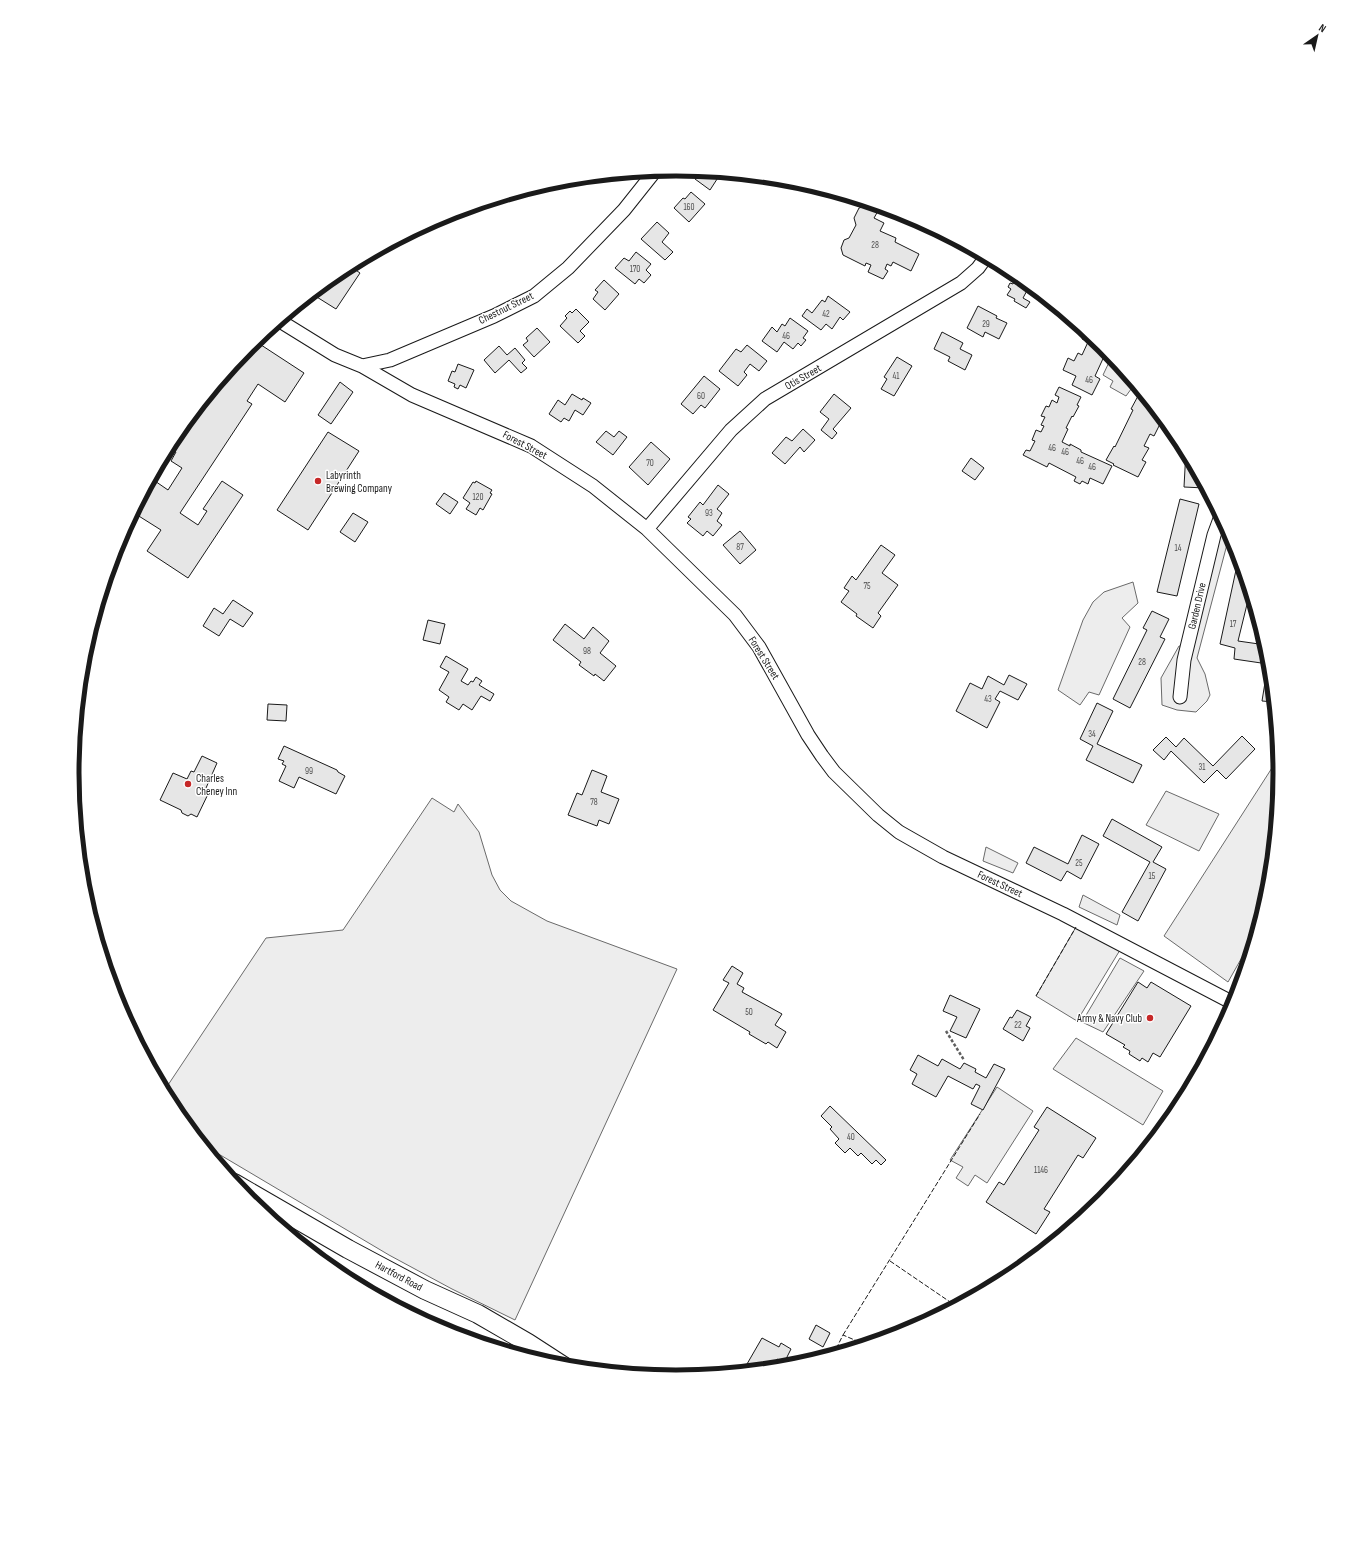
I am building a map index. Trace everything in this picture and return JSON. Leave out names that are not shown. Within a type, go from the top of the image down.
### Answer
[{"type":"main road","name":"Hartford Road","points":[[251,1193],[354,1252],[425,1290],[478,1314],[551,1358]]},
{"type":"street","name":"Chestnut Street","points":[[362,366],[390,360],[494,316],[534,296],[568,268],[624,210],[651,177]]},
{"type":"street","name":"Otis Street","points":[[647,529],[731,430],[765,399],[961,283],[978,268],[983,261]]},
{"type":"street","name":"Forest Street","points":[[284,323],[335,355],[362,366],[412,395],[531,446],[593,486],[647,529],[735,615],[759,647],[822,756],[834,772],[883,820],[916,842],[943,857],[1063,914],[1229,1001]]},
{"type":"street","name":"Garden Drive","points":[[1180,697],[1184,660],[1214,535],[1219,523]]},
{"type":"path","points":[[946,1031],[964,1060]]},
{"type":"shaded area","points":[[1109,362],[1132,387],[1126,396],[1110,387],[1113,381],[1103,375]]},
{"type":"shaded area","points":[[1221,528],[1228,542],[1197,658],[1205,674],[1210,695],[1207,701],[1196,712],[1177,710],[1162,705],[1161,678],[1179,646],[1190,647]]},
{"type":"shaded area","points":[[1133,582],[1138,603],[1122,618],[1130,627],[1099,695],[1089,692],[1080,705],[1058,690],[1083,620],[1093,602],[1104,592]]},
{"type":"shaded area","points":[[1274,765],[1273,813],[1263,890],[1248,946],[1228,982],[1164,936]]},
{"type":"shaded area","points":[[1166,791],[1219,814],[1199,851],[1146,825]]},
{"type":"shaded area","points":[[432,798],[454,812],[458,804],[479,832],[492,875],[500,890],[511,901],[547,921],[677,969],[515,1320],[452,1289],[389,1255],[215,1152],[202,1137],[168,1086],[266,938],[343,930]]},
{"type":"shaded area","points":[[986,847],[1018,863],[1013,873],[983,861]]},
{"type":"shaded area","points":[[1083,895],[1120,915],[1117,925],[1079,907]]},
{"type":"shaded area","points":[[1076,927],[1120,950],[1077,1021],[1036,996]]},
{"type":"shaded area","points":[[1120,958],[1144,971],[1103,1032],[1082,1022]]},
{"type":"shaded area","points":[[1076,1038],[1163,1091],[1143,1125],[1053,1069]]},
{"type":"shaded area","points":[[997,1087],[1033,1111],[987,1183],[975,1175],[968,1186],[956,1178],[963,1167],[950,1160]]},
{"type":"building","points":[[697,177],[718,177],[710,190],[695,179]]},
{"type":"building","points":[[691,192],[705,204],[689,222],[674,208]]},
{"type":"building","points":[[864,206],[878,211],[874,218],[884,223],[880,231],[896,238],[895,242],[919,254],[911,271],[893,262],[891,266],[887,264],[885,269],[888,271],[883,279],[868,272],[871,265],[866,263],[865,266],[843,255],[841,248],[844,240],[849,238],[856,225],[854,218],[859,208]]},
{"type":"building","points":[[657,222],[669,233],[662,242],[673,252],[665,260],[641,239]]},
{"type":"building","points":[[636,252],[651,264],[646,270],[651,275],[644,283],[639,279],[635,284],[615,268],[624,258],[629,261]]},
{"type":"building","points":[[356,270],[360,273],[336,309],[316,297]]},
{"type":"building","points":[[604,280],[619,294],[605,310],[593,299],[598,292],[595,290]]},
{"type":"building","points":[[1014,281],[1027,290],[1023,298],[1030,302],[1026,308],[1014,301],[1015,299],[1007,295],[1011,289],[1008,287],[1010,283],[1013,284]]},
{"type":"building","points":[[828,296],[850,312],[843,320],[840,317],[832,329],[826,324],[821,330],[802,316],[807,309],[812,313],[822,300],[825,302]]},
{"type":"building","points":[[978,306],[997,316],[996,318],[1007,323],[999,339],[985,332],[983,337],[967,328]]},
{"type":"building","points":[[576,309],[589,322],[580,331],[585,336],[578,343],[560,326],[567,318],[565,316],[570,311],[572,313]]},
{"type":"building","points":[[790,318],[808,331],[803,338],[806,340],[801,346],[798,343],[793,349],[784,342],[777,352],[762,341],[772,327],[777,332],[782,324],[785,326]]},
{"type":"building","points":[[537,328],[550,342],[534,357],[523,345],[528,341],[526,338]]},
{"type":"building","points":[[942,332],[963,343],[960,349],[972,355],[965,370],[948,361],[950,357],[934,349]]},
{"type":"building","points":[[1083,336],[1104,356],[1095,376],[1100,379],[1092,395],[1072,385],[1076,376],[1063,370],[1068,358],[1074,361],[1078,353],[1082,355],[1088,342],[1082,339]]},
{"type":"building","points":[[261,345],[304,373],[285,402],[258,384],[247,401],[252,404],[180,513],[198,525],[207,511],[203,509],[222,481],[243,495],[188,578],[147,551],[161,530],[138,515],[156,481],[168,490],[182,468],[171,461],[176,452],[174,451],[202,410],[227,380]]},
{"type":"building","points":[[747,345],[767,361],[759,371],[750,364],[744,372],[747,375],[738,386],[719,371],[736,349],[741,352]]},
{"type":"building","points":[[499,346],[507,355],[515,348],[525,360],[522,363],[527,368],[521,373],[509,360],[495,373],[484,360]]},
{"type":"building","points":[[897,357],[912,366],[894,396],[881,389],[887,379],[884,377]]},
{"type":"building","points":[[458,364],[474,370],[466,388],[460,385],[458,389],[454,387],[455,384],[448,381],[452,371],[455,372]]},
{"type":"building","points":[[704,376],[720,389],[705,408],[701,405],[693,414],[681,404]]},
{"type":"building","points":[[340,382],[353,392],[331,424],[318,415]]},
{"type":"building","points":[[1059,387],[1081,397],[1077,405],[1079,406],[1066,428],[1068,429],[1062,442],[1070,446],[1070,444],[1081,450],[1081,452],[1112,466],[1103,484],[1090,478],[1088,484],[1082,481],[1080,484],[1074,481],[1076,477],[1049,463],[1047,467],[1023,455],[1026,450],[1030,451],[1035,441],[1032,440],[1036,430],[1041,432],[1044,426],[1041,425],[1045,417],[1041,416],[1046,406],[1049,407],[1052,400],[1057,403],[1059,397],[1055,395]]},
{"type":"building","points":[[572,394],[591,403],[583,415],[575,410],[569,421],[564,418],[561,422],[549,414],[558,400],[565,405]]},
{"type":"building","points":[[834,394],[851,408],[833,429],[837,433],[832,439],[821,430],[829,419],[820,412]]},
{"type":"building","points":[[1138,396],[1160,423],[1154,436],[1150,434],[1144,446],[1149,448],[1142,460],[1146,462],[1138,477],[1106,460],[1114,446],[1115,447]]},
{"type":"building","points":[[803,429],[815,440],[804,452],[800,447],[785,464],[772,453],[786,437],[792,441]]},
{"type":"building","points":[[606,431],[614,437],[619,431],[627,437],[613,455],[596,442]]},
{"type":"building","name":"Labyrinth Brewing Company","points":[[328,432],[359,451],[308,530],[277,510]]},
{"type":"building","points":[[651,442],[670,459],[648,485],[629,467]]},
{"type":"building","points":[[971,458],[984,468],[975,480],[962,471]]},
{"type":"building","points":[[1185,461],[1201,488],[1184,487]]},
{"type":"building","points":[[476,481],[492,490],[490,493],[492,494],[483,510],[480,508],[476,515],[466,509],[470,503],[463,498],[473,482],[475,483]]},
{"type":"building","points":[[718,485],[729,494],[717,509],[722,513],[717,521],[722,525],[713,536],[707,531],[703,536],[687,523],[691,519],[688,517],[700,502],[703,505]]},
{"type":"building","points":[[444,493],[458,502],[450,514],[436,504]]},
{"type":"building","points":[[1180,499],[1199,504],[1177,596],[1157,592]]},
{"type":"building","points":[[353,513],[368,522],[355,542],[340,532]]},
{"type":"building","points":[[740,531],[756,550],[740,564],[723,545]]},
{"type":"building","points":[[881,545],[895,555],[882,573],[898,585],[878,613],[881,616],[873,628],[856,616],[857,614],[841,602],[849,591],[844,588],[852,576],[856,580]]},
{"type":"building","points":[[1236,570],[1238,571],[1248,600],[1238,641],[1260,644],[1264,663],[1234,659],[1235,648],[1220,644]]},
{"type":"building","points":[[233,600],[253,613],[243,627],[230,619],[219,636],[203,626],[214,608],[223,614]]},
{"type":"building","points":[[1152,611],[1169,619],[1160,637],[1165,639],[1130,708],[1113,699],[1147,630],[1143,628]]},
{"type":"building","points":[[428,620],[445,624],[440,644],[423,640]]},
{"type":"building","points":[[565,624],[584,639],[593,627],[609,641],[600,653],[616,666],[604,681],[579,665],[581,662],[553,640]]},
{"type":"building","points":[[446,656],[468,669],[461,681],[468,685],[471,681],[473,682],[476,677],[482,681],[479,685],[494,694],[490,701],[481,696],[472,710],[463,704],[459,710],[446,702],[449,697],[439,690],[449,672],[440,667]]},
{"type":"building","points":[[1009,675],[1027,684],[1018,700],[1000,691],[995,699],[1000,702],[987,728],[956,711],[970,683],[982,689],[988,676],[1004,685]]},
{"type":"building","points":[[1266,676],[1270,702],[1262,701]]},
{"type":"building","points":[[1097,703],[1113,711],[1097,744],[1142,765],[1133,783],[1086,760],[1093,746],[1080,739]]},
{"type":"building","points":[[268,704],[287,705],[286,721],[267,720]]},
{"type":"building","points":[[1242,736],[1255,749],[1226,779],[1217,770],[1204,783],[1171,751],[1164,760],[1153,750],[1166,737],[1176,747],[1184,738],[1213,766]]},
{"type":"building","points":[[284,746],[337,770],[345,776],[336,794],[299,777],[294,788],[279,781],[286,766],[282,764],[284,761],[278,759]]},
{"type":"building","name":"Charles Cheney Inn","points":[[202,756],[217,763],[206,788],[210,790],[197,817],[191,814],[188,816],[182,813],[181,810],[160,800],[173,773],[187,779],[191,771],[194,772]]},
{"type":"building","points":[[592,770],[607,776],[601,792],[619,799],[609,824],[599,820],[597,826],[568,815],[577,793],[582,795]]},
{"type":"building","points":[[1112,819],[1162,847],[1153,862],[1166,869],[1138,921],[1122,912],[1150,862],[1103,836]]},
{"type":"building","points":[[1082,835],[1099,844],[1081,879],[1067,871],[1061,881],[1026,863],[1034,847],[1068,864]]},
{"type":"building","points":[[732,966],[743,973],[737,984],[744,988],[742,992],[782,1014],[775,1025],[786,1032],[777,1048],[768,1042],[766,1044],[749,1034],[750,1032],[713,1010],[729,983],[723,980]]},
{"type":"building","name":"Army & Navy Club","points":[[1138,982],[1147,988],[1151,982],[1191,1006],[1160,1057],[1153,1053],[1148,1062],[1142,1058],[1140,1061],[1129,1054],[1130,1051],[1123,1047],[1125,1045],[1106,1034]]},
{"type":"building","points":[[950,995],[980,1009],[966,1038],[950,1031],[957,1017],[943,1011]]},
{"type":"building","points":[[1017,1010],[1031,1017],[1026,1026],[1030,1028],[1023,1041],[1003,1029],[1010,1017],[1012,1018]]},
{"type":"building","points":[[918,1055],[938,1066],[942,1059],[960,1069],[964,1063],[976,1069],[975,1072],[986,1078],[994,1064],[1005,1069],[983,1110],[971,1104],[980,1086],[976,1084],[973,1089],[948,1076],[936,1097],[912,1084],[917,1074],[910,1070]]},
{"type":"building","points":[[830,1106],[886,1160],[881,1165],[876,1160],[872,1164],[861,1153],[858,1156],[850,1148],[845,1153],[835,1143],[839,1139],[830,1129],[832,1127],[821,1116]]},
{"type":"building","points":[[1047,1107],[1096,1138],[1083,1158],[1078,1155],[1044,1209],[1050,1212],[1036,1234],[986,1202],[999,1182],[1004,1185],[1039,1130],[1034,1127]]},
{"type":"building","points":[[816,1325],[830,1333],[823,1347],[809,1339]]},
{"type":"building","points":[[762,1338],[779,1347],[781,1343],[791,1349],[785,1361],[782,1362],[777,1359],[775,1363],[751,1366],[747,1364]]},
{"type":"fence","points":[[1036,996],[1076,927]]},
{"type":"fence","points":[[843,1335],[980,1114]]},
{"type":"fence","points":[[890,1261],[952,1303]]},
{"type":"fence","points":[[836,1350],[843,1335],[860,1342]]},
{"type":"place","name":"Labyrinth Brewing Company","points":[[318,481]]},
{"type":"place","name":"Charles Cheney Inn","points":[[188,784]]},
{"type":"place","name":"Army & Navy Club","points":[[1150,1018]]}]
